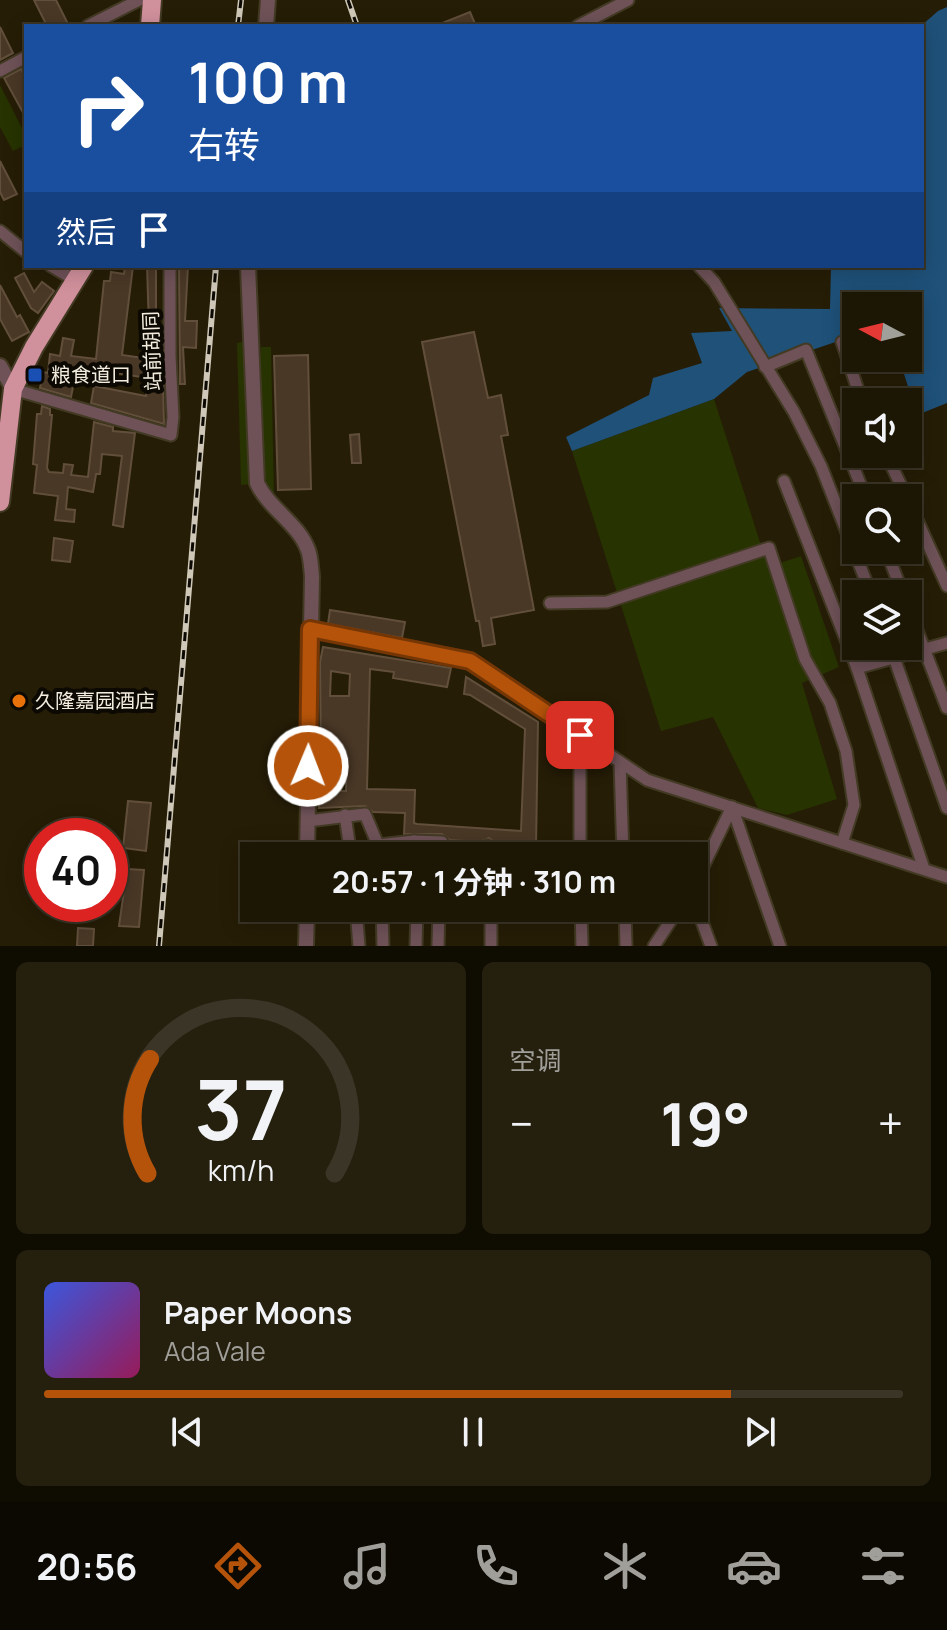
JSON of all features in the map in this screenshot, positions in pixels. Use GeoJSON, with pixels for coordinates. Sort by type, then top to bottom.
{"type":"FeatureCollection","features":[{"type":"Feature","properties":{"kind":"highway"},"geometry":{"type":"LineString","coordinates":[[150,24],[152,0]]}},
{"type":"Feature","properties":{"kind":"highway"},"geometry":{"type":"LineString","coordinates":[[0,502],[13,389],[80,273]]}},
{"type":"Feature","properties":{"kind":"street"},"geometry":{"type":"LineString","coordinates":[[92,24],[139,0]]}},
{"type":"Feature","properties":{"kind":"street"},"geometry":{"type":"LineString","coordinates":[[266,24],[268,0]]}},
{"type":"Feature","properties":{"kind":"street"},"geometry":{"type":"LineString","coordinates":[[582,24],[628,0]]}},
{"type":"Feature","properties":{"kind":"street"},"geometry":{"type":"LineString","coordinates":[[0,71],[24,58]]}},
{"type":"Feature","properties":{"kind":"street"},"geometry":{"type":"LineString","coordinates":[[0,231],[24,250]]}},
{"type":"Feature","properties":{"kind":"street"},"geometry":{"type":"LineString","coordinates":[[59,268],[80,273]]}},
{"type":"Feature","properties":{"kind":"street","name":"站前胡同"},"geometry":{"type":"LineString","coordinates":[[13,389],[171,435],[170,268]]}},
{"type":"Feature","properties":{"kind":"street"},"geometry":{"type":"LineString","coordinates":[[248,268],[257,483],[262,494],[296,531],[308,551],[312,576],[307,842]]}},
{"type":"Feature","properties":{"kind":"street"},"geometry":{"type":"LineString","coordinates":[[701,268],[714,282],[794,412],[821,466],[866,580]]}},
{"type":"Feature","properties":{"kind":"street"},"geometry":{"type":"LineString","coordinates":[[765,367],[806,350],[860,484]]}},
{"type":"Feature","properties":{"kind":"street"},"geometry":{"type":"LineString","coordinates":[[1,368],[22,370]]}},
{"type":"Feature","properties":{"kind":"street"},"geometry":{"type":"LineString","coordinates":[[1,368],[13,389]]}},
{"type":"Feature","properties":{"kind":"street"},"geometry":{"type":"LineString","coordinates":[[784,481],[857,668],[924,869]]}},
{"type":"Feature","properties":{"kind":"street"},"geometry":{"type":"LineString","coordinates":[[922,530],[947,586]]}},
{"type":"Feature","properties":{"kind":"street"},"geometry":{"type":"LineString","coordinates":[[550,603],[607,602],[769,548],[805,659],[830,703],[846,751],[854,805],[842,843]]}},
{"type":"Feature","properties":{"kind":"street"},"geometry":{"type":"LineString","coordinates":[[310,629],[470,661],[647,780],[947,877]]}},
{"type":"Feature","properties":{"kind":"street"},"geometry":{"type":"LineString","coordinates":[[924,650],[947,643]]}},
{"type":"Feature","properties":{"kind":"street"},"geometry":{"type":"LineString","coordinates":[[922,645],[947,708]]}},
{"type":"Feature","properties":{"kind":"street"},"geometry":{"type":"LineString","coordinates":[[857,668],[891,660]]}},
{"type":"Feature","properties":{"kind":"street"},"geometry":{"type":"LineString","coordinates":[[895,660],[947,808]]}},
{"type":"Feature","properties":{"kind":"street"},"geometry":{"type":"LineString","coordinates":[[580,735],[580,842]]}},
{"type":"Feature","properties":{"kind":"street"},"geometry":{"type":"LineString","coordinates":[[620,762],[623,842]]}},
{"type":"Feature","properties":{"kind":"street"},"geometry":{"type":"LineString","coordinates":[[708,856],[732,807]]}},
{"type":"Feature","properties":{"kind":"street"},"geometry":{"type":"LineString","coordinates":[[732,807],[780,946]]}},
{"type":"Feature","properties":{"kind":"street"},"geometry":{"type":"LineString","coordinates":[[308,821],[365,814],[375,842]]}},
{"type":"Feature","properties":{"kind":"street"},"geometry":{"type":"LineString","coordinates":[[345,815],[349,842]]}},
{"type":"Feature","properties":{"kind":"street"},"geometry":{"type":"LineString","coordinates":[[410,842],[442,842]]}},
{"type":"Feature","properties":{"kind":"street"},"geometry":{"type":"LineString","coordinates":[[306,946],[307,922]]}},
{"type":"Feature","properties":{"kind":"street"},"geometry":{"type":"LineString","coordinates":[[357,922],[359,946]]}},
{"type":"Feature","properties":{"kind":"street"},"geometry":{"type":"LineString","coordinates":[[382,922],[383,946]]}},
{"type":"Feature","properties":{"kind":"street"},"geometry":{"type":"LineString","coordinates":[[416,946],[417,922]]}},
{"type":"Feature","properties":{"kind":"street"},"geometry":{"type":"LineString","coordinates":[[438,946],[439,922]]}},
{"type":"Feature","properties":{"kind":"street"},"geometry":{"type":"LineString","coordinates":[[491,922],[491,946]]}},
{"type":"Feature","properties":{"kind":"street"},"geometry":{"type":"LineString","coordinates":[[581,922],[582,946]]}},
{"type":"Feature","properties":{"kind":"street"},"geometry":{"type":"LineString","coordinates":[[625,922],[626,946]]}},
{"type":"Feature","properties":{"kind":"street"},"geometry":{"type":"LineString","coordinates":[[654,946],[670,922]]}},
{"type":"Feature","properties":{"kind":"street"},"geometry":{"type":"LineString","coordinates":[[702,922],[711,946]]}},
{"type":"Feature","properties":{"kind":"green space"},"geometry":{"type":"Polygon","coordinates":[[[0,85],[24,132],[24,146],[13,151],[0,127],[0,85]]]}},
{"type":"Feature","properties":{"kind":"green space"},"geometry":{"type":"Polygon","coordinates":[[[247,341],[254,484],[241,485],[237,343],[247,341]]]}},
{"type":"Feature","properties":{"kind":"green space"},"geometry":{"type":"Polygon","coordinates":[[[261,347],[271,347],[274,498],[267,483],[261,446],[261,347]]]}},
{"type":"Feature","properties":{"kind":"green space"},"geometry":{"type":"Polygon","coordinates":[[[714,399],[768,567],[801,556],[839,667],[802,683],[837,799],[787,815],[758,808],[713,717],[661,731],[572,451],[714,399]]]}},
{"type":"Feature","properties":{"kind":"water"},"geometry":{"type":"Polygon","coordinates":[[[947,7],[947,403],[922,413],[922,388],[908,388],[903,372],[922,372],[922,292],[842,292],[842,340],[747,372],[714,399],[572,451],[566,437],[649,395],[653,378],[702,363],[691,333],[732,331],[719,308],[830,309],[831,268],[924,268],[923,24],[947,7]]]}},
{"type":"Feature","properties":{"kind":"building"},"geometry":{"type":"Polygon","coordinates":[[[34,0],[56,0],[68,24],[46,24],[34,0]]]}},
{"type":"Feature","properties":{"kind":"building"},"geometry":{"type":"Polygon","coordinates":[[[470,12],[475,24],[440,24],[470,12]]]}},
{"type":"Feature","properties":{"kind":"building"},"geometry":{"type":"Polygon","coordinates":[[[0,27],[13,53],[0,60],[0,27]]]}},
{"type":"Feature","properties":{"kind":"building"},"geometry":{"type":"Polygon","coordinates":[[[21,69],[24,74],[24,114],[4,78],[21,69]]]}},
{"type":"Feature","properties":{"kind":"building"},"geometry":{"type":"Polygon","coordinates":[[[0,161],[17,194],[4,200],[0,192],[0,161]]]}},
{"type":"Feature","properties":{"kind":"building"},"geometry":{"type":"Polygon","coordinates":[[[125,268],[133,268],[122,355],[150,359],[147,268],[156,268],[157,345],[162,345],[164,424],[91,403],[94,386],[146,396],[148,378],[77,367],[71,397],[40,388],[43,372],[48,373],[50,354],[60,356],[63,338],[74,340],[71,356],[96,359],[104,281],[110,281],[111,272],[124,274],[125,268]]]}},
{"type":"Feature","properties":{"kind":"building"},"geometry":{"type":"Polygon","coordinates":[[[179,268],[188,268],[185,321],[197,321],[196,348],[183,347],[185,384],[180,384],[179,268]]]}},
{"type":"Feature","properties":{"kind":"building"},"geometry":{"type":"Polygon","coordinates":[[[24,273],[34,292],[42,282],[54,291],[38,313],[31,308],[15,278],[24,273]]]}},
{"type":"Feature","properties":{"kind":"building"},"geometry":{"type":"Polygon","coordinates":[[[0,285],[29,332],[12,341],[0,319],[0,285]]]}},
{"type":"Feature","properties":{"kind":"building"},"geometry":{"type":"Polygon","coordinates":[[[474,332],[488,398],[501,395],[508,435],[501,436],[534,610],[491,618],[495,644],[483,646],[422,342],[474,332]]]}},
{"type":"Feature","properties":{"kind":"building"},"geometry":{"type":"Polygon","coordinates":[[[308,355],[311,489],[278,490],[274,356],[308,355]]]}},
{"type":"Feature","properties":{"kind":"building"},"geometry":{"type":"Polygon","coordinates":[[[42,406],[50,409],[52,415],[49,472],[63,473],[64,464],[73,465],[71,475],[88,477],[94,422],[113,427],[113,431],[135,433],[123,527],[113,525],[122,456],[102,454],[100,474],[96,474],[93,492],[68,487],[66,509],[75,510],[74,522],[55,520],[58,496],[34,493],[37,414],[41,414],[42,406]]]}},
{"type":"Feature","properties":{"kind":"building"},"geometry":{"type":"Polygon","coordinates":[[[359,434],[361,463],[352,463],[350,435],[359,434]]]}},
{"type":"Feature","properties":{"kind":"building"},"geometry":{"type":"Polygon","coordinates":[[[54,538],[73,541],[70,562],[52,560],[54,538]]]}},
{"type":"Feature","properties":{"kind":"building"},"geometry":{"type":"Polygon","coordinates":[[[330,610],[405,622],[402,638],[328,624],[330,610]]]}},
{"type":"Feature","properties":{"kind":"building"},"geometry":{"type":"Polygon","coordinates":[[[323,647],[451,668],[447,687],[393,678],[394,672],[370,669],[367,789],[415,790],[414,823],[417,824],[521,831],[525,729],[464,694],[466,677],[538,722],[536,842],[494,842],[489,838],[480,842],[450,840],[442,834],[404,834],[405,813],[373,812],[365,806],[319,808],[319,791],[346,791],[347,759],[321,759],[320,662],[323,647]],[[331,671],[330,696],[349,696],[350,674],[331,671]]]}},
{"type":"Feature","properties":{"kind":"building"},"geometry":{"type":"Polygon","coordinates":[[[128,801],[151,803],[146,851],[128,849],[128,801]]]}},
{"type":"Feature","properties":{"kind":"building"},"geometry":{"type":"Polygon","coordinates":[[[128,869],[144,870],[139,927],[119,926],[120,922],[128,922],[128,869]]]}},
{"type":"Feature","properties":{"kind":"building"},"geometry":{"type":"Polygon","coordinates":[[[78,928],[94,929],[93,946],[77,946],[78,928]]]}},
{"type":"Feature","properties":{"kind":"railway"},"geometry":{"type":"LineString","coordinates":[[238,24],[241,0]]}},
{"type":"Feature","properties":{"kind":"railway"},"geometry":{"type":"LineString","coordinates":[[348,0],[356,24]]}},
{"type":"Feature","properties":{"kind":"railway"},"geometry":{"type":"LineString","coordinates":[[159,946],[216,268]]}},
{"type":"Feature","properties":{"kind":"place","name":"粮食道口"},"geometry":{"type":"Point","coordinates":[35,375]}},
{"type":"Feature","properties":{"kind":"place","name":"久隆嘉园酒店"},"geometry":{"type":"Point","coordinates":[19,701]}},
{"type":"Feature","properties":{"kind":"route"},"geometry":{"type":"LineString","coordinates":[[308,766],[310,629],[470,661],[580,735]]}}]}
